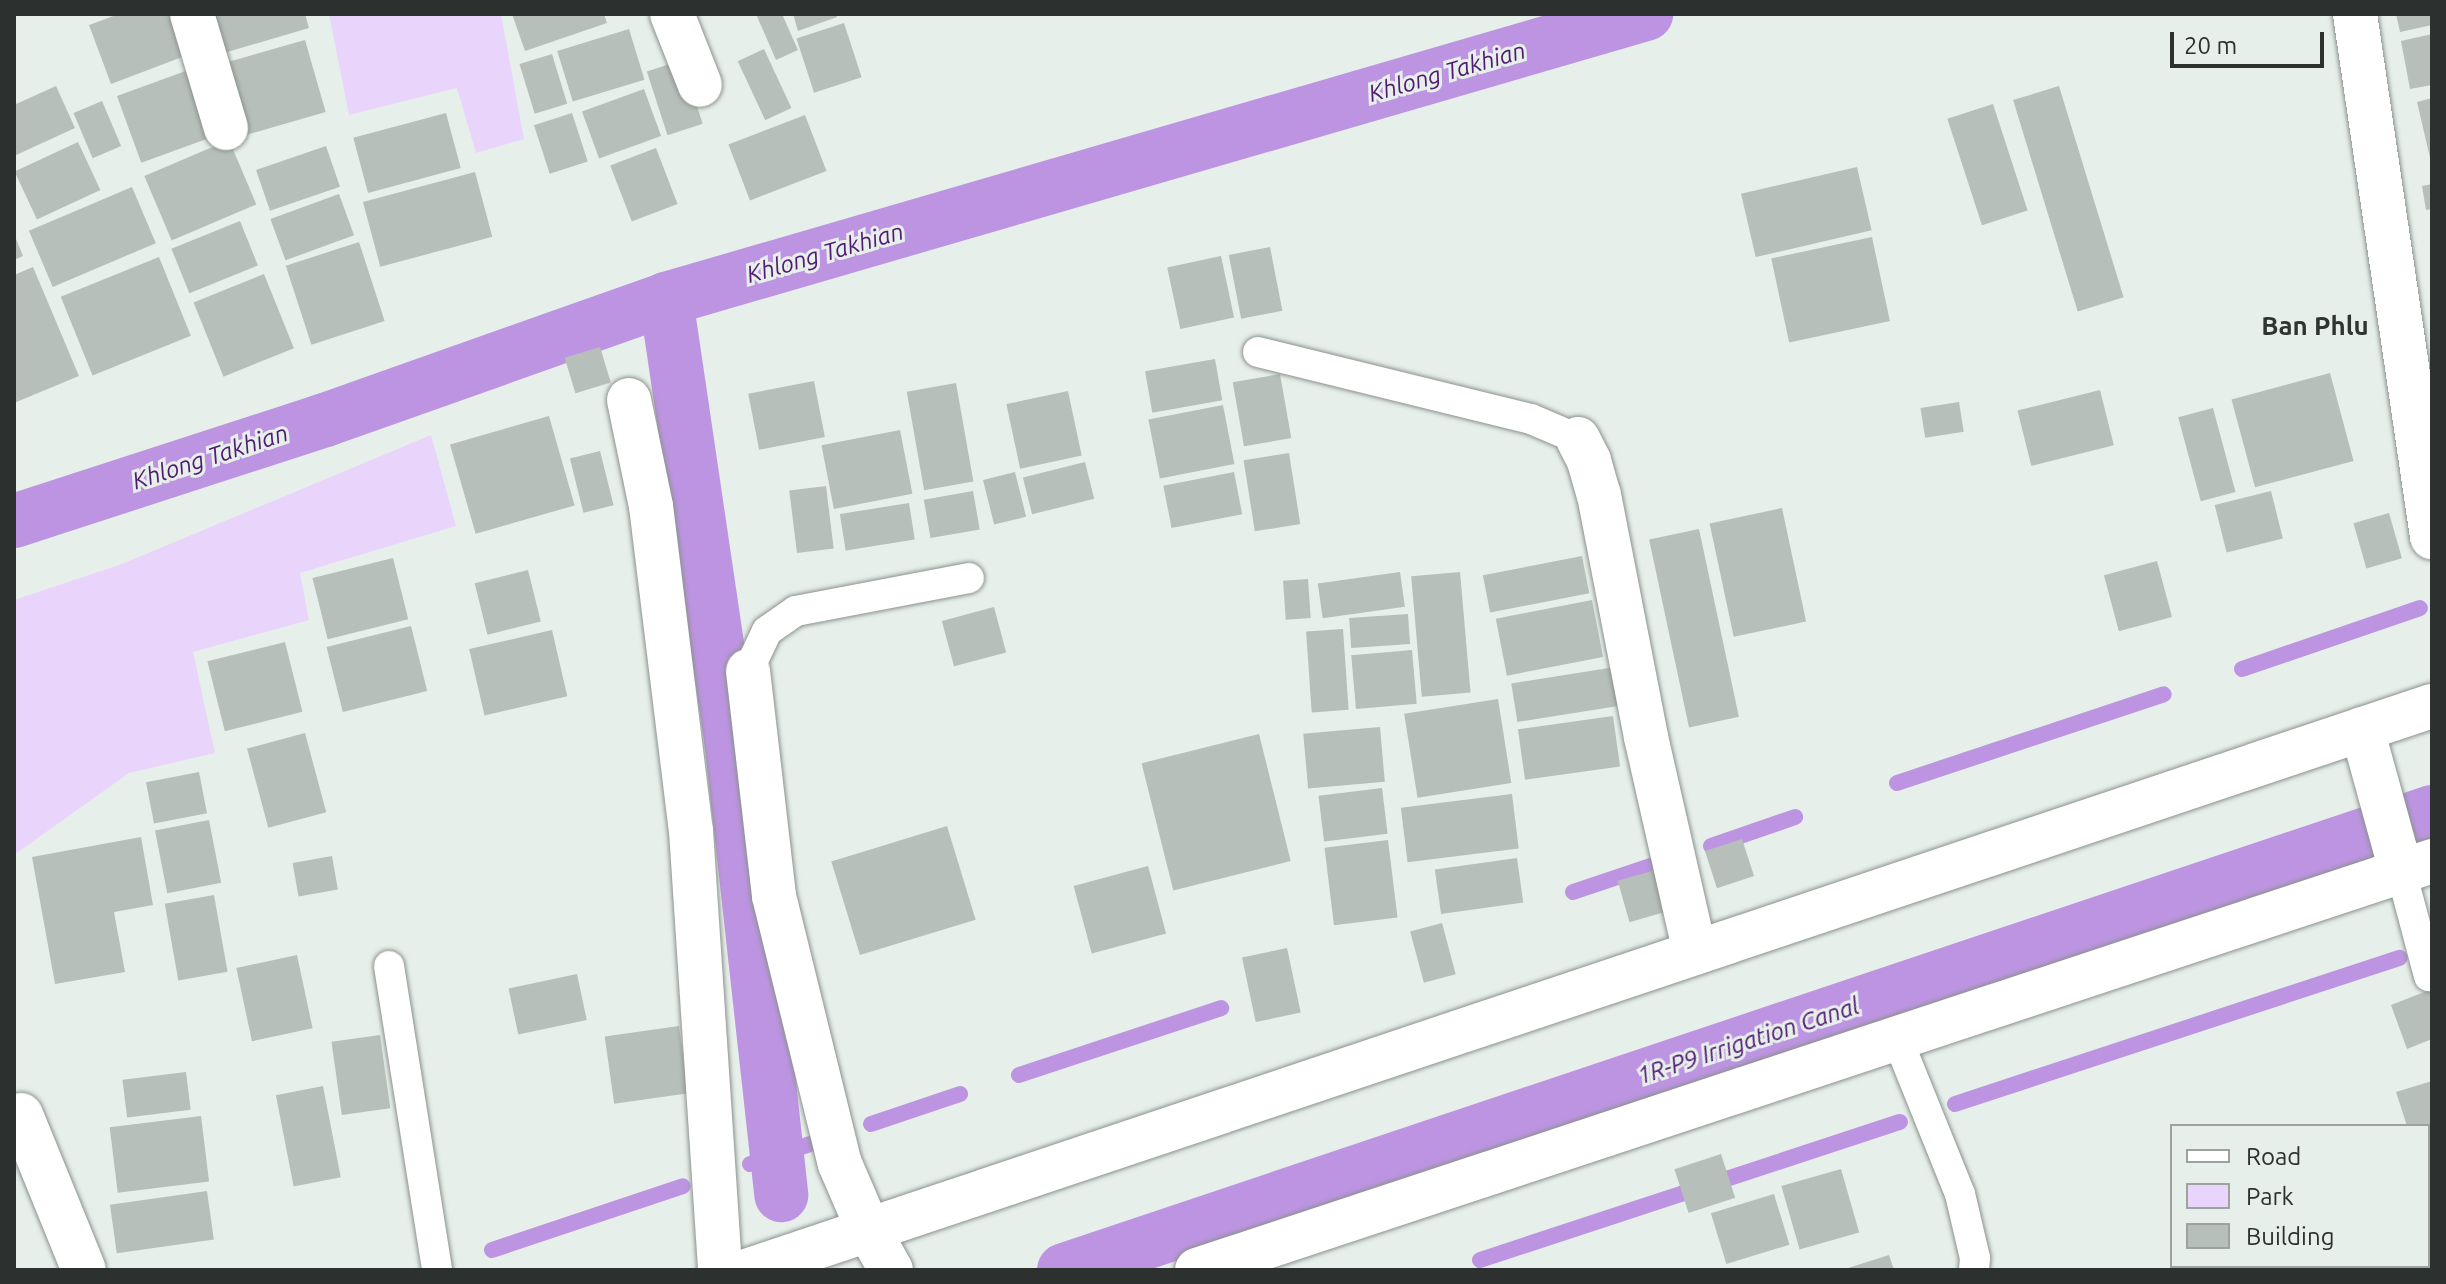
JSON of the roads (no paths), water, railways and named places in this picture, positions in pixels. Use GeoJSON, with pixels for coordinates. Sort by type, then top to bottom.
{"type":"FeatureCollection","features":[{"type":"Feature","properties":{"kind":"street"},"geometry":{"type":"LineString","coordinates":[[192,14],[226,128]]}},
{"type":"Feature","properties":{"kind":"street"},"geometry":{"type":"LineString","coordinates":[[672,14],[700,85]]}},
{"type":"Feature","properties":{"kind":"street"},"geometry":{"type":"LineString","coordinates":[[2355,14],[2432,537]]}},
{"type":"Feature","properties":{"kind":"street"},"geometry":{"type":"LineString","coordinates":[[629,400],[651,506],[691,831],[720,1270]]}},
{"type":"Feature","properties":{"kind":"street"},"geometry":{"type":"LineString","coordinates":[[1578,439],[1589,461],[1599,495],[1646,737],[1695,953]]}},
{"type":"Feature","properties":{"kind":"street"},"geometry":{"type":"LineString","coordinates":[[748,671],[774,896],[840,1164],[868,1229],[891,1270]]}},
{"type":"Feature","properties":{"kind":"street"},"geometry":{"type":"LineString","coordinates":[[749,1270],[2432,706]]}},
{"type":"Feature","properties":{"kind":"street"},"geometry":{"type":"LineString","coordinates":[[1197,1270],[1897,1038],[2409,861],[2374,772],[2362,729]]}},
{"type":"Feature","properties":{"kind":"street"},"geometry":{"type":"LineString","coordinates":[[21,1115],[84,1270]]}},
{"type":"Feature","properties":{"kind":"lane"},"geometry":{"type":"LineString","coordinates":[[1258,352],[1531,419],[1578,439]]}},
{"type":"Feature","properties":{"kind":"lane"},"geometry":{"type":"LineString","coordinates":[[748,671],[767,631],[796,611],[969,578]]}},
{"type":"Feature","properties":{"kind":"lane"},"geometry":{"type":"LineString","coordinates":[[2409,861],[2429,976]]}},
{"type":"Feature","properties":{"kind":"lane"},"geometry":{"type":"LineString","coordinates":[[389,966],[437,1270]]}},
{"type":"Feature","properties":{"kind":"lane"},"geometry":{"type":"LineString","coordinates":[[1897,1038],[1960,1194],[1981,1266]]}},
{"type":"Feature","properties":{"kind":"waterway","name":"Khlong Takhian"},"geometry":{"type":"LineString","coordinates":[[14,521],[325,420],[666,299],[1646,14]]}},
{"type":"Feature","properties":{"kind":"waterway"},"geometry":{"type":"LineString","coordinates":[[666,299],[731,739],[781,1195]]}},
{"type":"Feature","properties":{"kind":"waterway"},"geometry":{"type":"LineString","coordinates":[[2242,669],[2420,608]]}},
{"type":"Feature","properties":{"kind":"waterway"},"geometry":{"type":"LineString","coordinates":[[1897,783],[2164,694]]}},
{"type":"Feature","properties":{"kind":"waterway","name":"1R-P9 Irrigation Canal"},"geometry":{"type":"LineString","coordinates":[[1064,1270],[2432,812]]}},
{"type":"Feature","properties":{"kind":"waterway"},"geometry":{"type":"LineString","coordinates":[[1711,846],[1795,817]]}},
{"type":"Feature","properties":{"kind":"waterway"},"geometry":{"type":"LineString","coordinates":[[1573,892],[1659,863]]}},
{"type":"Feature","properties":{"kind":"waterway"},"geometry":{"type":"LineString","coordinates":[[1955,1104],[2400,958]]}},
{"type":"Feature","properties":{"kind":"waterway"},"geometry":{"type":"LineString","coordinates":[[1019,1075],[1221,1008]]}},
{"type":"Feature","properties":{"kind":"waterway"},"geometry":{"type":"LineString","coordinates":[[871,1124],[960,1094]]}},
{"type":"Feature","properties":{"kind":"waterway"},"geometry":{"type":"LineString","coordinates":[[1480,1260],[1900,1122]]}},
{"type":"Feature","properties":{"kind":"waterway"},"geometry":{"type":"LineString","coordinates":[[750,1164],[810,1144]]}},
{"type":"Feature","properties":{"kind":"waterway"},"geometry":{"type":"LineString","coordinates":[[492,1250],[683,1186]]}},
{"type":"Feature","properties":{"kind":"district","name":"Ban Phlu"},"geometry":{"type":"Point","coordinates":[2315,326]}}]}
